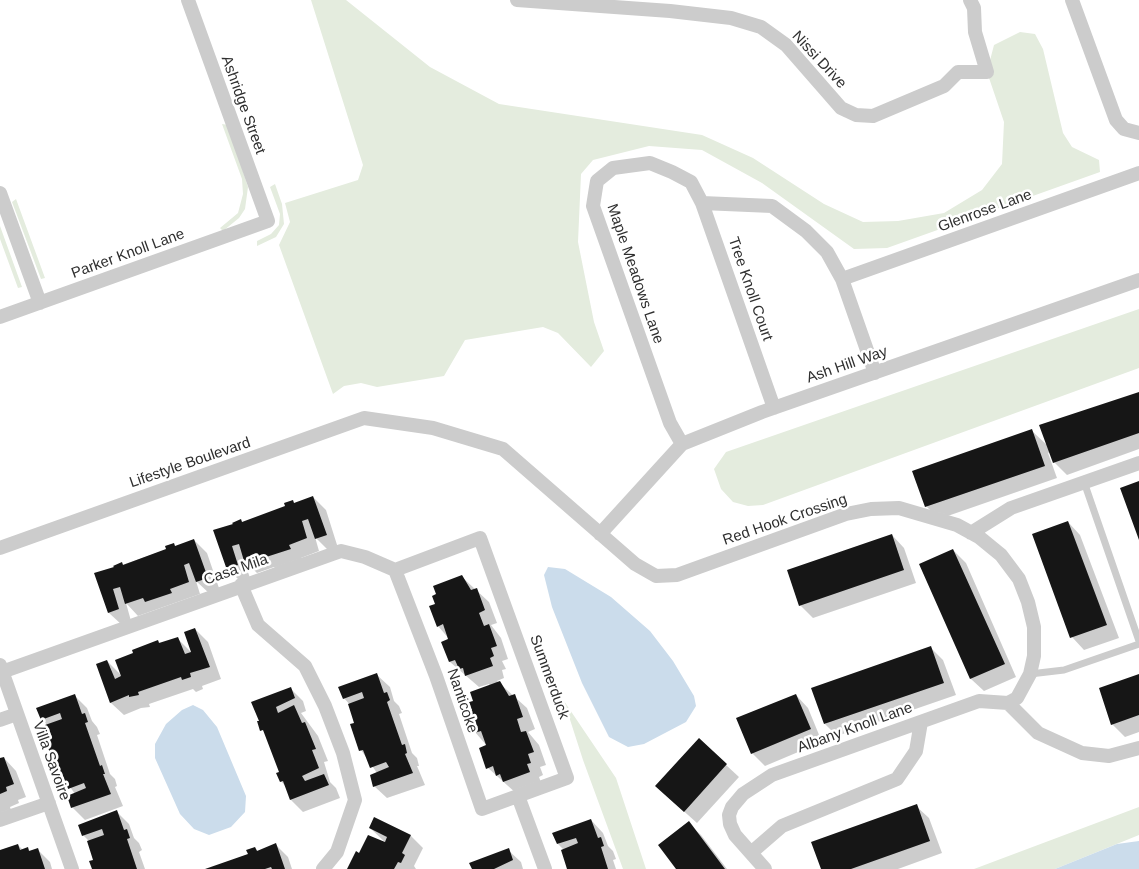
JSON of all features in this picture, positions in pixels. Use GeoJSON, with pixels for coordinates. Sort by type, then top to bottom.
{"type":"FeatureCollection","features":[{"type":"Feature","properties":{"kind":"street","name":"Ashridge Street"},"geometry":{"type":"LineString","coordinates":[[188,0],[268,221]]}},
{"type":"Feature","properties":{"kind":"street","name":"Nissi Drive"},"geometry":{"type":"LineString","coordinates":[[516,0],[669,5],[731,18],[761,27],[786,45],[841,108],[856,115],[873,116],[944,86],[958,72],[987,72],[975,32],[974,8],[970,0]]}},
{"type":"Feature","properties":{"kind":"street"},"geometry":{"type":"LineString","coordinates":[[1072,0],[1116,120],[1124,129],[1137,134]]}},
{"type":"Feature","properties":{"kind":"street","name":"Maple Meadows Lane"},"geometry":{"type":"LineString","coordinates":[[682,444],[670,423],[593,206],[597,181],[613,168],[650,163],[690,182]]}},
{"type":"Feature","properties":{"kind":"street","name":"Glenrose Lane"},"geometry":{"type":"LineString","coordinates":[[842,279],[1139,173]]}},
{"type":"Feature","properties":{"kind":"street","name":"Tree Knoll Court"},"geometry":{"type":"LineString","coordinates":[[690,182],[702,203],[774,408]]}},
{"type":"Feature","properties":{"kind":"street"},"geometry":{"type":"LineString","coordinates":[[0,193],[40,303]]}},
{"type":"Feature","properties":{"kind":"street"},"geometry":{"type":"LineString","coordinates":[[702,203],[772,206],[806,230],[827,252],[842,279],[875,373]]}},
{"type":"Feature","properties":{"kind":"street","name":"Parker Knoll Lane"},"geometry":{"type":"LineString","coordinates":[[0,317],[268,221]]}},
{"type":"Feature","properties":{"kind":"street","name":"Ash Hill Way"},"geometry":{"type":"LineString","coordinates":[[600,534],[682,444],[774,408],[1139,280]]}},
{"type":"Feature","properties":{"kind":"street","name":"Lifestyle Boulevard"},"geometry":{"type":"LineString","coordinates":[[0,548],[364,418],[433,428],[502,449],[600,534]]}},
{"type":"Feature","properties":{"kind":"street"},"geometry":{"type":"LineString","coordinates":[[971,533],[1011,508],[1139,463]]}},
{"type":"Feature","properties":{"kind":"street","name":"Red Hook Crossing"},"geometry":{"type":"LineString","coordinates":[[600,534],[635,564],[656,576],[677,575],[846,514],[871,509],[899,508],[940,520],[971,533],[1001,555],[1019,579],[1028,602],[1034,628],[1034,656],[1030,674],[1017,698],[1008,703]]}},
{"type":"Feature","properties":{"kind":"street","name":"Summerduck"},"geometry":{"type":"LineString","coordinates":[[395,570],[480,538],[568,778],[518,796]]}},
{"type":"Feature","properties":{"kind":"street","name":"Casa Mila"},"geometry":{"type":"LineString","coordinates":[[1,668],[342,551],[365,557],[395,570]]}},
{"type":"Feature","properties":{"kind":"street","name":"Nanticoke"},"geometry":{"type":"LineString","coordinates":[[395,570],[436,676],[482,808],[518,796]]}},
{"type":"Feature","properties":{"kind":"street"},"geometry":{"type":"LineString","coordinates":[[242,585],[258,625],[305,666],[325,706],[342,753],[355,800],[337,852],[323,869]]}},
{"type":"Feature","properties":{"kind":"street","name":"Villa Savoire"},"geometry":{"type":"LineString","coordinates":[[1,668],[72,869]]}},
{"type":"Feature","properties":{"kind":"street","name":"Albany Knoll Lane"},"geometry":{"type":"LineString","coordinates":[[752,852],[736,835],[729,815],[732,807],[743,794],[772,775],[979,701],[1008,703]]}},
{"type":"Feature","properties":{"kind":"street"},"geometry":{"type":"LineString","coordinates":[[1008,703],[1038,733],[1082,753],[1109,756],[1139,748]]}},
{"type":"Feature","properties":{"kind":"street"},"geometry":{"type":"LineString","coordinates":[[0,720],[17,714]]}},
{"type":"Feature","properties":{"kind":"street"},"geometry":{"type":"LineString","coordinates":[[765,869],[752,852],[782,826],[897,779],[916,751],[921,722]]}},
{"type":"Feature","properties":{"kind":"street"},"geometry":{"type":"LineString","coordinates":[[518,796],[545,869]]}},
{"type":"Feature","properties":{"kind":"street"},"geometry":{"type":"LineString","coordinates":[[0,820],[49,803]]}},
{"type":"Feature","properties":{"kind":"lane"},"geometry":{"type":"LineString","coordinates":[[1030,674],[1064,670],[1139,643],[1084,482]]}},
{"type":"Feature","properties":{"kind":"shaded area"},"geometry":{"type":"Polygon","coordinates":[[[311,0],[346,0],[430,67],[499,104],[702,135],[753,158],[824,204],[863,222],[898,221],[944,213],[982,190],[1002,164],[1004,122],[987,72],[994,45],[1020,32],[1035,34],[1043,49],[1063,133],[1072,147],[1099,160],[1100,172],[887,248],[854,249],[762,183],[702,150],[649,146],[593,160],[581,174],[578,242],[594,322],[604,351],[591,367],[558,333],[543,327],[465,340],[444,376],[377,387],[361,383],[344,386],[333,394],[279,245],[290,222],[285,203],[358,180],[363,165],[311,0]]]}},
{"type":"Feature","properties":{"kind":"shaded area"},"geometry":{"type":"Polygon","coordinates":[[[222,124],[228,125],[248,187],[245,209],[239,218],[223,231],[220,228],[238,213],[243,194],[242,179],[222,124]]]}},
{"type":"Feature","properties":{"kind":"shaded area"},"geometry":{"type":"Polygon","coordinates":[[[275,184],[282,204],[284,224],[276,237],[257,246],[257,241],[271,234],[279,225],[280,214],[270,187],[275,184]]]}},
{"type":"Feature","properties":{"kind":"shaded area"},"geometry":{"type":"Polygon","coordinates":[[[16,199],[45,278],[41,279],[12,202],[16,199]]]}},
{"type":"Feature","properties":{"kind":"shaded area"},"geometry":{"type":"Polygon","coordinates":[[[0,226],[22,287],[18,288],[0,239],[0,226]]]}},
{"type":"Feature","properties":{"kind":"shaded area"},"geometry":{"type":"Polygon","coordinates":[[[1139,309],[1139,368],[763,505],[748,506],[733,502],[721,489],[714,469],[726,452],[1139,309]]]}},
{"type":"Feature","properties":{"kind":"shaded area"},"geometry":{"type":"Polygon","coordinates":[[[564,701],[616,778],[646,869],[623,869],[583,760],[564,701]]]}},
{"type":"Feature","properties":{"kind":"shaded area"},"geometry":{"type":"Polygon","coordinates":[[[1139,807],[1139,835],[1055,869],[974,869],[1139,807]]]}},
{"type":"Feature","properties":{"kind":"water"},"geometry":{"type":"Polygon","coordinates":[[[548,567],[565,569],[611,597],[650,631],[673,661],[694,696],[696,706],[686,722],[644,744],[628,747],[609,737],[582,683],[552,607],[544,575],[548,567]]]}},
{"type":"Feature","properties":{"kind":"water"},"geometry":{"type":"Polygon","coordinates":[[[193,705],[203,710],[217,727],[246,796],[245,812],[231,827],[209,835],[194,829],[180,814],[155,758],[155,744],[166,724],[182,710],[193,705]]]}},
{"type":"Feature","properties":{"kind":"water"},"geometry":{"type":"Polygon","coordinates":[[[1139,841],[1139,869],[1055,869],[1117,844],[1139,841]]]}},
{"type":"Feature","properties":{"kind":"building"},"geometry":{"type":"Polygon","coordinates":[[[1139,392],[1139,433],[1053,463],[1039,425],[1139,392]]]}},
{"type":"Feature","properties":{"kind":"building"},"geometry":{"type":"Polygon","coordinates":[[[1032,429],[1045,466],[925,507],[912,471],[1032,429]]]}},
{"type":"Feature","properties":{"kind":"building"},"geometry":{"type":"Polygon","coordinates":[[[1139,481],[1139,540],[1120,488],[1139,481]]]}},
{"type":"Feature","properties":{"kind":"building"},"geometry":{"type":"Polygon","coordinates":[[[313,496],[327,535],[315,539],[308,519],[302,521],[307,538],[289,545],[291,549],[263,558],[262,555],[244,561],[239,544],[232,546],[238,565],[227,570],[213,530],[233,524],[241,519],[242,522],[285,506],[284,503],[293,500],[294,503],[313,496]]]}},
{"type":"Feature","properties":{"kind":"building"},"geometry":{"type":"Polygon","coordinates":[[[1068,521],[1107,625],[1070,638],[1032,534],[1068,521]]]}},
{"type":"Feature","properties":{"kind":"building"},"geometry":{"type":"Polygon","coordinates":[[[892,534],[904,570],[799,606],[787,570],[892,534]]]}},
{"type":"Feature","properties":{"kind":"building"},"geometry":{"type":"Polygon","coordinates":[[[194,539],[208,578],[196,582],[189,563],[184,565],[189,582],[170,589],[172,593],[145,602],[143,598],[125,604],[120,587],[113,589],[119,609],[108,613],[94,573],[114,567],[122,562],[123,565],[166,549],[165,546],[174,543],[175,546],[194,539]]]}},
{"type":"Feature","properties":{"kind":"building"},"geometry":{"type":"Polygon","coordinates":[[[953,549],[1005,664],[970,679],[919,564],[953,549]]]}},
{"type":"Feature","properties":{"kind":"building"},"geometry":{"type":"Polygon","coordinates":[[[462,575],[471,590],[477,588],[485,610],[479,613],[484,626],[489,624],[497,646],[491,648],[494,656],[490,658],[493,666],[465,676],[463,668],[459,669],[455,660],[449,662],[441,642],[448,639],[443,624],[437,627],[429,606],[435,604],[432,596],[436,594],[433,586],[462,575]]]}},
{"type":"Feature","properties":{"kind":"building"},"geometry":{"type":"Polygon","coordinates":[[[195,628],[210,667],[190,673],[191,677],[182,680],[181,677],[138,692],[139,695],[129,697],[129,695],[110,703],[96,664],[107,660],[115,679],[121,676],[115,660],[133,653],[132,650],[158,640],[159,643],[178,637],[185,654],[191,652],[184,632],[195,628]]]}},
{"type":"Feature","properties":{"kind":"building"},"geometry":{"type":"Polygon","coordinates":[[[931,646],[944,683],[824,724],[811,688],[931,646]]]}},
{"type":"Feature","properties":{"kind":"building"},"geometry":{"type":"Polygon","coordinates":[[[377,673],[384,693],[387,692],[390,700],[387,702],[402,745],[405,744],[407,753],[405,754],[413,773],[373,787],[370,775],[389,767],[386,762],[370,768],[363,750],[359,751],[350,724],[354,723],[348,704],[364,698],[362,692],[343,699],[338,687],[377,673]]]}},
{"type":"Feature","properties":{"kind":"building"},"geometry":{"type":"Polygon","coordinates":[[[1139,674],[1139,715],[1111,725],[1099,688],[1139,674]]]}},
{"type":"Feature","properties":{"kind":"building"},"geometry":{"type":"Polygon","coordinates":[[[500,681],[509,696],[515,694],[523,717],[517,719],[521,732],[526,731],[534,752],[528,754],[531,763],[527,764],[530,772],[503,782],[500,774],[496,776],[493,766],[486,769],[479,748],[486,745],[481,731],[474,733],[466,712],[472,710],[469,702],[473,701],[470,692],[500,681]]]}},
{"type":"Feature","properties":{"kind":"building"},"geometry":{"type":"Polygon","coordinates":[[[291,687],[295,698],[276,707],[278,713],[294,705],[302,723],[305,722],[316,749],[312,750],[319,768],[302,776],[305,781],[324,774],[329,785],[290,800],[283,781],[280,782],[276,773],[279,772],[263,730],[260,731],[257,721],[259,721],[251,702],[291,687]]]}},
{"type":"Feature","properties":{"kind":"building"},"geometry":{"type":"Polygon","coordinates":[[[75,694],[82,714],[85,713],[88,722],[85,723],[100,766],[102,765],[105,774],[103,774],[111,794],[71,808],[67,796],[86,788],[84,783],[68,789],[61,771],[57,772],[47,745],[51,744],[45,725],[62,719],[60,713],[41,720],[36,708],[75,694]]]}},
{"type":"Feature","properties":{"kind":"building"},"geometry":{"type":"Polygon","coordinates":[[[796,694],[811,729],[751,754],[736,718],[796,694]]]}},
{"type":"Feature","properties":{"kind":"building"},"geometry":{"type":"Polygon","coordinates":[[[699,738],[727,764],[684,812],[655,786],[699,738]]]}},
{"type":"Feature","properties":{"kind":"building"},"geometry":{"type":"Polygon","coordinates":[[[4,757],[14,784],[6,787],[7,791],[0,794],[0,758],[4,757]]]}},
{"type":"Feature","properties":{"kind":"building"},"geometry":{"type":"Polygon","coordinates":[[[917,804],[930,841],[851,869],[821,869],[811,842],[917,804]]]}},
{"type":"Feature","properties":{"kind":"building"},"geometry":{"type":"Polygon","coordinates":[[[117,810],[124,830],[127,829],[130,838],[127,839],[137,869],[92,869],[89,861],[93,860],[87,841],[104,835],[102,829],[82,836],[78,825],[117,810]]]}},
{"type":"Feature","properties":{"kind":"building"},"geometry":{"type":"Polygon","coordinates":[[[374,817],[411,835],[402,853],[405,855],[401,863],[398,862],[394,869],[347,869],[356,851],[359,853],[368,835],[385,842],[387,837],[369,828],[374,817]]]}},
{"type":"Feature","properties":{"kind":"building"},"geometry":{"type":"Polygon","coordinates":[[[591,819],[598,838],[601,837],[604,846],[601,847],[608,869],[567,869],[561,850],[578,843],[576,838],[557,844],[552,833],[591,819]]]}},
{"type":"Feature","properties":{"kind":"building"},"geometry":{"type":"Polygon","coordinates":[[[689,821],[725,869],[676,869],[658,845],[689,821]]]}},
{"type":"Feature","properties":{"kind":"building"},"geometry":{"type":"Polygon","coordinates":[[[276,843],[285,869],[272,869],[271,867],[265,869],[205,869],[248,854],[246,850],[255,847],[257,851],[276,843]]]}},
{"type":"Feature","properties":{"kind":"building"},"geometry":{"type":"Polygon","coordinates":[[[18,844],[20,850],[28,847],[29,851],[38,848],[45,869],[0,869],[0,850],[18,844]]]}},
{"type":"Feature","properties":{"kind":"building"},"geometry":{"type":"Polygon","coordinates":[[[509,848],[513,860],[494,869],[472,869],[469,863],[509,848]]]}}]}
